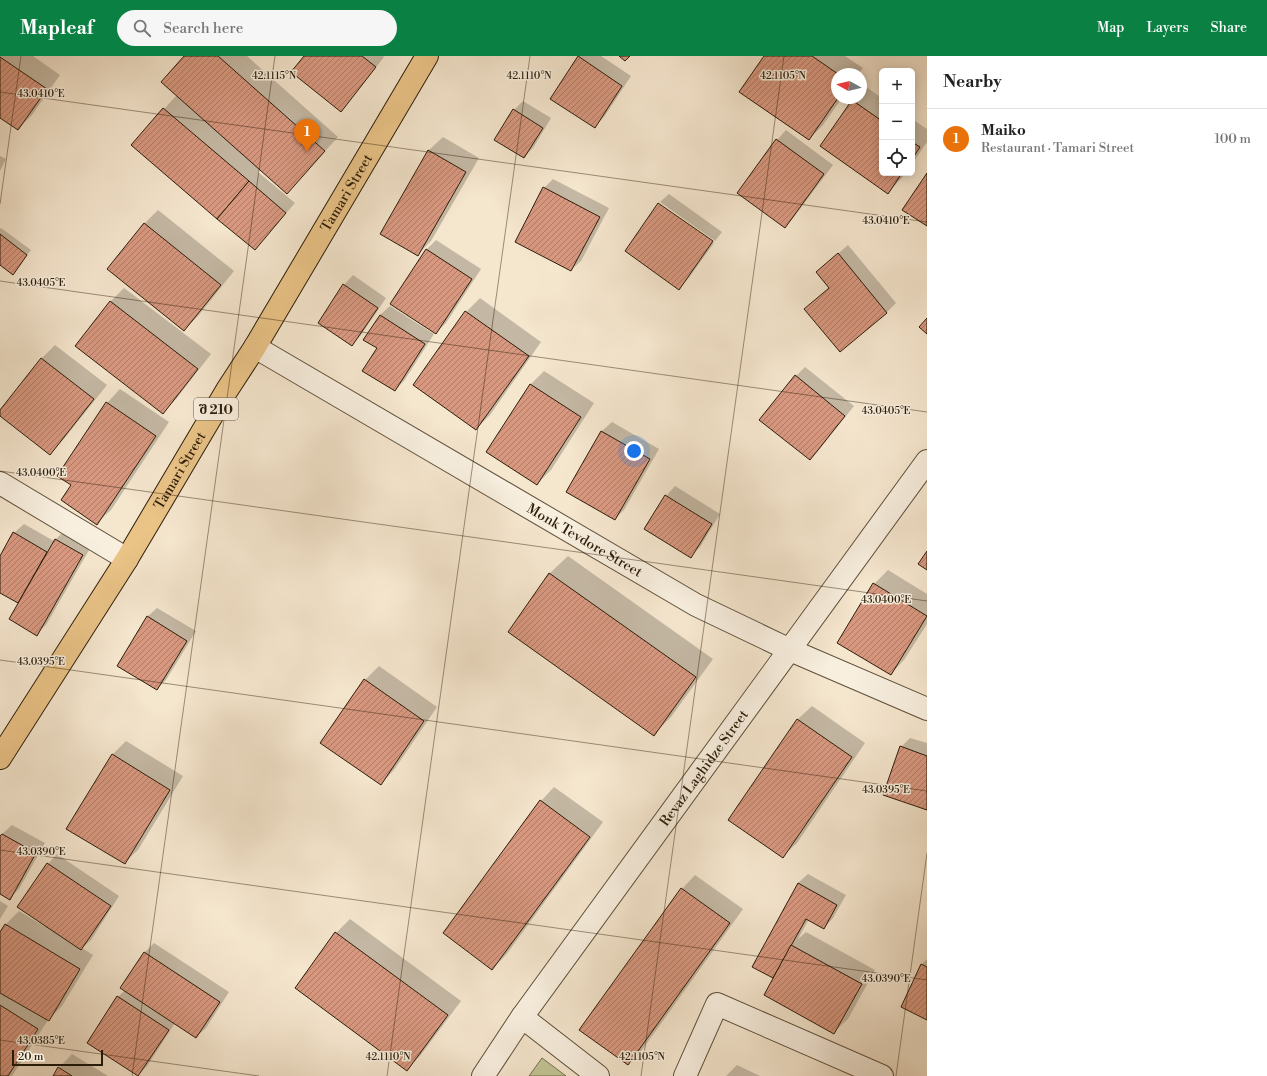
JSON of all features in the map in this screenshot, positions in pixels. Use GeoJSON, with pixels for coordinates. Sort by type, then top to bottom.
{"type":"FeatureCollection","features":[{"type":"Feature","properties":{"kind":"main road","name":"Tamari Street"},"geometry":{"type":"LineString","coordinates":[[0,758],[127,559],[227,390],[255,347],[427,56]]}},
{"type":"Feature","properties":{"kind":"street","name":"Monk Tevdore Street"},"geometry":{"type":"LineString","coordinates":[[255,347],[696,605],[790,650],[927,709]]}},
{"type":"Feature","properties":{"kind":"street","name":"Revaz Laghidze Street"},"geometry":{"type":"LineString","coordinates":[[483,1076],[522,1017],[927,461]]}},
{"type":"Feature","properties":{"kind":"street"},"geometry":{"type":"LineString","coordinates":[[0,483],[127,559]]}},
{"type":"Feature","properties":{"kind":"street"},"geometry":{"type":"LineString","coordinates":[[685,1076],[717,1004],[882,1076]]}},
{"type":"Feature","properties":{"kind":"street"},"geometry":{"type":"LineString","coordinates":[[522,1017],[598,1076]]}},
{"type":"Feature","properties":{"kind":"green space"},"geometry":{"type":"Polygon","coordinates":[[[542,1058],[566,1076],[529,1076],[542,1058]]]}},
{"type":"Feature","properties":{"kind":"building"},"geometry":{"type":"Polygon","coordinates":[[[184,56],[218,56],[325,151],[287,194],[161,82],[184,56]]]}},
{"type":"Feature","properties":{"kind":"building"},"geometry":{"type":"Polygon","coordinates":[[[304,56],[362,56],[376,67],[341,112],[291,72],[304,56]]]}},
{"type":"Feature","properties":{"kind":"building"},"geometry":{"type":"Polygon","coordinates":[[[578,56],[622,86],[595,128],[550,99],[578,56]]]}},
{"type":"Feature","properties":{"kind":"building"},"geometry":{"type":"Polygon","coordinates":[[[619,56],[630,56],[625,61],[619,56]]]}},
{"type":"Feature","properties":{"kind":"building"},"geometry":{"type":"Polygon","coordinates":[[[764,56],[812,56],[831,69],[831,104],[834,104],[809,140],[739,92],[764,56]]]}},
{"type":"Feature","properties":{"kind":"building"},"geometry":{"type":"Polygon","coordinates":[[[0,57],[47,89],[18,130],[0,118],[0,57]]]}},
{"type":"Feature","properties":{"kind":"building"},"geometry":{"type":"Polygon","coordinates":[[[849,104],[858,104],[879,119],[879,176],[900,176],[888,194],[820,146],[849,104]]]}},
{"type":"Feature","properties":{"kind":"building"},"geometry":{"type":"Polygon","coordinates":[[[163,108],[249,181],[217,219],[131,145],[163,108]]]}},
{"type":"Feature","properties":{"kind":"building"},"geometry":{"type":"Polygon","coordinates":[[[513,109],[543,128],[524,158],[494,140],[513,109]]]}},
{"type":"Feature","properties":{"kind":"building"},"geometry":{"type":"Polygon","coordinates":[[[776,139],[824,174],[785,228],[737,193],[776,139]]]}},
{"type":"Feature","properties":{"kind":"building"},"geometry":{"type":"Polygon","coordinates":[[[915,144],[920,147],[915,154],[915,144]]]}},
{"type":"Feature","properties":{"kind":"building"},"geometry":{"type":"Polygon","coordinates":[[[428,150],[466,172],[418,256],[380,234],[428,150]]]}},
{"type":"Feature","properties":{"kind":"building"},"geometry":{"type":"Polygon","coordinates":[[[927,173],[927,226],[902,210],[927,173]]]}},
{"type":"Feature","properties":{"kind":"building"},"geometry":{"type":"Polygon","coordinates":[[[249,181],[286,213],[255,250],[217,219],[249,181]]]}},
{"type":"Feature","properties":{"kind":"building"},"geometry":{"type":"Polygon","coordinates":[[[543,187],[600,217],[571,271],[515,242],[543,187]]]}},
{"type":"Feature","properties":{"kind":"building"},"geometry":{"type":"Polygon","coordinates":[[[658,203],[713,241],[679,290],[625,251],[658,203]]]}},
{"type":"Feature","properties":{"kind":"building"},"geometry":{"type":"Polygon","coordinates":[[[144,223],[221,285],[184,331],[107,269],[144,223]]]}},
{"type":"Feature","properties":{"kind":"building"},"geometry":{"type":"Polygon","coordinates":[[[0,234],[27,255],[13,275],[0,265],[0,234]]]}},
{"type":"Feature","properties":{"kind":"building"},"geometry":{"type":"Polygon","coordinates":[[[426,249],[472,279],[436,334],[390,304],[426,249]]]}},
{"type":"Feature","properties":{"kind":"building"},"geometry":{"type":"Polygon","coordinates":[[[838,253],[887,313],[840,352],[804,309],[829,288],[816,272],[838,253]]]}},
{"type":"Feature","properties":{"kind":"building"},"geometry":{"type":"Polygon","coordinates":[[[343,284],[378,308],[352,346],[318,323],[343,284]]]}},
{"type":"Feature","properties":{"kind":"building"},"geometry":{"type":"Polygon","coordinates":[[[110,301],[198,369],[163,414],[75,346],[110,301]]]}},
{"type":"Feature","properties":{"kind":"building"},"geometry":{"type":"Polygon","coordinates":[[[465,311],[529,356],[476,430],[413,385],[465,311]]]}},
{"type":"Feature","properties":{"kind":"building"},"geometry":{"type":"Polygon","coordinates":[[[380,315],[425,344],[395,391],[362,371],[377,348],[363,340],[380,315]]]}},
{"type":"Feature","properties":{"kind":"building"},"geometry":{"type":"Polygon","coordinates":[[[927,318],[927,334],[919,327],[927,318]]]}},
{"type":"Feature","properties":{"kind":"building"},"geometry":{"type":"Polygon","coordinates":[[[41,358],[94,399],[50,455],[0,416],[0,410],[41,358]]]}},
{"type":"Feature","properties":{"kind":"building"},"geometry":{"type":"Polygon","coordinates":[[[795,375],[845,416],[810,460],[759,420],[795,375]]]}},
{"type":"Feature","properties":{"kind":"building"},"geometry":{"type":"Polygon","coordinates":[[[530,384],[581,417],[537,485],[486,452],[530,384]]]}},
{"type":"Feature","properties":{"kind":"building"},"geometry":{"type":"Polygon","coordinates":[[[106,402],[156,436],[97,525],[61,500],[71,485],[57,476],[106,402]]]}},
{"type":"Feature","properties":{"kind":"building"},"geometry":{"type":"Polygon","coordinates":[[[601,431],[650,459],[615,520],[566,492],[601,431]]]}},
{"type":"Feature","properties":{"kind":"building"},"geometry":{"type":"Polygon","coordinates":[[[665,495],[712,524],[691,558],[644,529],[665,495]]]}},
{"type":"Feature","properties":{"kind":"building"},"geometry":{"type":"Polygon","coordinates":[[[13,532],[47,552],[18,603],[0,593],[0,556],[13,532]]]}},
{"type":"Feature","properties":{"kind":"building"},"geometry":{"type":"Polygon","coordinates":[[[55,539],[83,555],[37,636],[9,619],[55,539]]]}},
{"type":"Feature","properties":{"kind":"building"},"geometry":{"type":"Polygon","coordinates":[[[927,551],[927,570],[918,564],[927,551]]]}},
{"type":"Feature","properties":{"kind":"building"},"geometry":{"type":"Polygon","coordinates":[[[549,573],[696,677],[654,736],[508,632],[549,573]]]}},
{"type":"Feature","properties":{"kind":"building"},"geometry":{"type":"Polygon","coordinates":[[[873,583],[927,616],[891,675],[837,643],[873,583]]]}},
{"type":"Feature","properties":{"kind":"building"},"geometry":{"type":"Polygon","coordinates":[[[147,616],[187,641],[157,690],[117,666],[147,616]]]}},
{"type":"Feature","properties":{"kind":"building"},"geometry":{"type":"Polygon","coordinates":[[[364,679],[424,721],[381,785],[320,743],[364,679]]]}},
{"type":"Feature","properties":{"kind":"building"},"geometry":{"type":"Polygon","coordinates":[[[797,719],[852,757],[783,858],[728,820],[797,719]]]}},
{"type":"Feature","properties":{"kind":"building"},"geometry":{"type":"Polygon","coordinates":[[[900,746],[927,756],[927,810],[883,795],[900,746]]]}},
{"type":"Feature","properties":{"kind":"building"},"geometry":{"type":"Polygon","coordinates":[[[112,754],[170,790],[125,864],[66,829],[112,754]]]}},
{"type":"Feature","properties":{"kind":"building"},"geometry":{"type":"Polygon","coordinates":[[[540,800],[590,837],[492,970],[443,933],[540,800]]]}},
{"type":"Feature","properties":{"kind":"building"},"geometry":{"type":"Polygon","coordinates":[[[2,834],[36,853],[10,900],[0,894],[0,836],[2,834]]]}},
{"type":"Feature","properties":{"kind":"building"},"geometry":{"type":"Polygon","coordinates":[[[47,863],[111,906],[81,950],[17,907],[47,863]]]}},
{"type":"Feature","properties":{"kind":"building"},"geometry":{"type":"Polygon","coordinates":[[[798,883],[837,905],[824,929],[806,919],[773,978],[752,967],[798,883]]]}},
{"type":"Feature","properties":{"kind":"building"},"geometry":{"type":"Polygon","coordinates":[[[681,888],[730,923],[628,1065],[579,1030],[681,888]]]}},
{"type":"Feature","properties":{"kind":"building"},"geometry":{"type":"Polygon","coordinates":[[[5,924],[80,969],[49,1021],[0,993],[0,932],[5,924]]]}},
{"type":"Feature","properties":{"kind":"building"},"geometry":{"type":"Polygon","coordinates":[[[335,932],[448,1015],[407,1071],[295,988],[335,932]]]}},
{"type":"Feature","properties":{"kind":"building"},"geometry":{"type":"Polygon","coordinates":[[[791,945],[862,984],[834,1034],[764,995],[791,945]]]}},
{"type":"Feature","properties":{"kind":"building"},"geometry":{"type":"Polygon","coordinates":[[[144,952],[220,1002],[196,1038],[120,988],[144,952]]]}},
{"type":"Feature","properties":{"kind":"building"},"geometry":{"type":"Polygon","coordinates":[[[921,964],[927,967],[927,1020],[901,1007],[921,964]]]}},
{"type":"Feature","properties":{"kind":"building"},"geometry":{"type":"Polygon","coordinates":[[[117,996],[169,1030],[138,1076],[87,1043],[117,996]]]}},
{"type":"Feature","properties":{"kind":"building"},"geometry":{"type":"Polygon","coordinates":[[[0,1005],[38,1029],[8,1076],[0,1076],[0,1005]]]}},
{"type":"Feature","properties":{"kind":"building"},"geometry":{"type":"Polygon","coordinates":[[[58,1067],[72,1076],[53,1076],[58,1067]]]}},
{"type":"Feature","properties":{"kind":"place","name":"Maiko"},"geometry":{"type":"Point","coordinates":[307,152]}}]}
